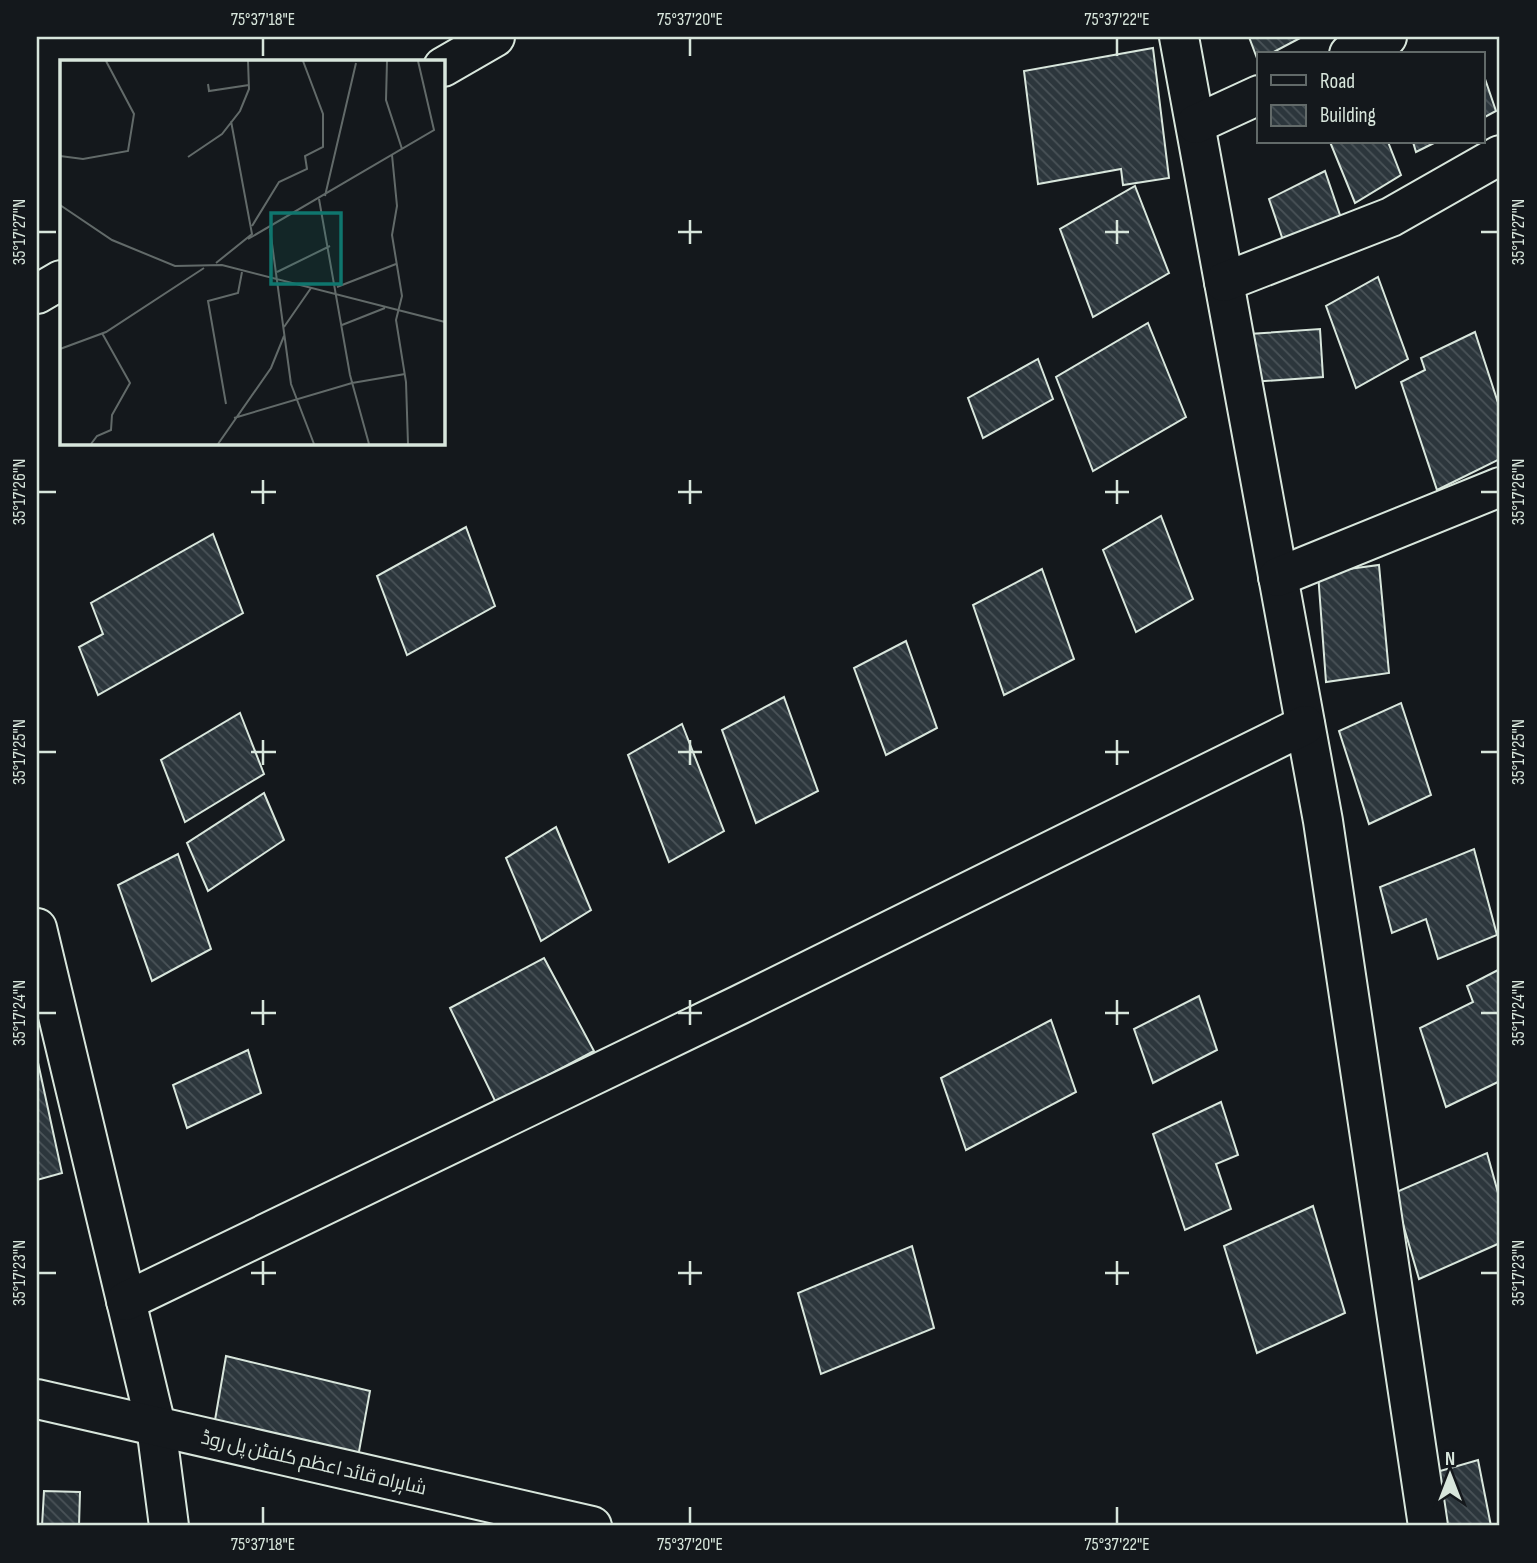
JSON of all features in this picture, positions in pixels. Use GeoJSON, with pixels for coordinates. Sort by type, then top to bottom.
{"type":"FeatureCollection","features":[{"type":"Feature","properties":{"kind":"main road"},"geometry":{"type":"LineString","coordinates":[[444,66],[495,37]]}},
{"type":"Feature","properties":{"kind":"main road"},"geometry":{"type":"LineString","coordinates":[[1180,37],[1323,821],[1428,1526]]}},
{"type":"Feature","properties":{"kind":"main road"},"geometry":{"type":"LineString","coordinates":[[1353,52],[1387,37]]}},
{"type":"Feature","properties":{"kind":"main road"},"geometry":{"type":"LineString","coordinates":[[1196,124],[1257,97]]}},
{"type":"Feature","properties":{"kind":"main road"},"geometry":{"type":"LineString","coordinates":[[1224,282],[1391,217],[1500,155]]}},
{"type":"Feature","properties":{"kind":"main road"},"geometry":{"type":"LineString","coordinates":[[37,294],[60,281]]}},
{"type":"Feature","properties":{"kind":"main road"},"geometry":{"type":"LineString","coordinates":[[1279,577],[1500,487]]}},
{"type":"Feature","properties":{"kind":"main road"},"geometry":{"type":"LineString","coordinates":[[126,1301],[727,1011],[1305,725]]}},
{"type":"Feature","properties":{"kind":"main road"},"geometry":{"type":"LineString","coordinates":[[37,928],[156,1426],[169,1526]]}},
{"type":"Feature","properties":{"kind":"main road","name":"شاہراہ قائد اعظم کلفٹن پل روڈ"},"geometry":{"type":"LineString","coordinates":[[37,1399],[592,1526]]}},
{"type":"Feature","properties":{"kind":"building"},"geometry":{"type":"Polygon","coordinates":[[[1249,37],[1302,37],[1274,52],[1257,52],[1257,58],[1249,37]]]}},
{"type":"Feature","properties":{"kind":"building"},"geometry":{"type":"Polygon","coordinates":[[[1153,48],[1169,178],[1123,185],[1121,169],[1038,184],[1024,71],[1153,48]]]}},
{"type":"Feature","properties":{"kind":"building"},"geometry":{"type":"Polygon","coordinates":[[[1484,76],[1496,111],[1484,117],[1484,76]]]}},
{"type":"Feature","properties":{"kind":"building"},"geometry":{"type":"Polygon","coordinates":[[[1331,144],[1389,144],[1401,175],[1355,203],[1331,144]]]}},
{"type":"Feature","properties":{"kind":"building"},"geometry":{"type":"Polygon","coordinates":[[[1414,144],[1432,144],[1416,152],[1414,144]]]}},
{"type":"Feature","properties":{"kind":"building"},"geometry":{"type":"Polygon","coordinates":[[[1325,171],[1341,218],[1285,246],[1269,199],[1325,171]]]}},
{"type":"Feature","properties":{"kind":"building"},"geometry":{"type":"Polygon","coordinates":[[[1135,186],[1169,273],[1093,317],[1060,229],[1135,186]]]}},
{"type":"Feature","properties":{"kind":"building"},"geometry":{"type":"Polygon","coordinates":[[[1378,277],[1408,359],[1356,388],[1326,306],[1378,277]]]}},
{"type":"Feature","properties":{"kind":"building"},"geometry":{"type":"Polygon","coordinates":[[[1148,323],[1186,417],[1093,471],[1056,377],[1148,323]]]}},
{"type":"Feature","properties":{"kind":"building"},"geometry":{"type":"Polygon","coordinates":[[[1320,329],[1323,377],[1251,382],[1249,334],[1320,329]]]}},
{"type":"Feature","properties":{"kind":"building"},"geometry":{"type":"Polygon","coordinates":[[[1475,332],[1500,409],[1500,459],[1437,490],[1401,382],[1425,370],[1421,358],[1475,332]]]}},
{"type":"Feature","properties":{"kind":"building"},"geometry":{"type":"Polygon","coordinates":[[[1038,359],[1053,399],[983,438],[968,398],[1038,359]]]}},
{"type":"Feature","properties":{"kind":"building"},"geometry":{"type":"Polygon","coordinates":[[[1161,516],[1193,599],[1136,632],[1103,550],[1161,516]]]}},
{"type":"Feature","properties":{"kind":"building"},"geometry":{"type":"Polygon","coordinates":[[[466,527],[495,606],[407,655],[377,576],[466,527]]]}},
{"type":"Feature","properties":{"kind":"building"},"geometry":{"type":"Polygon","coordinates":[[[213,534],[243,613],[98,695],[79,647],[103,634],[91,603],[213,534]]]}},
{"type":"Feature","properties":{"kind":"building"},"geometry":{"type":"Polygon","coordinates":[[[1379,565],[1389,673],[1326,682],[1318,573],[1379,565]]]}},
{"type":"Feature","properties":{"kind":"building"},"geometry":{"type":"Polygon","coordinates":[[[1042,569],[1074,659],[1004,695],[973,605],[1042,569]]]}},
{"type":"Feature","properties":{"kind":"building"},"geometry":{"type":"Polygon","coordinates":[[[906,641],[937,728],[886,755],[854,668],[906,641]]]}},
{"type":"Feature","properties":{"kind":"building"},"geometry":{"type":"Polygon","coordinates":[[[784,697],[818,791],[756,823],[722,730],[784,697]]]}},
{"type":"Feature","properties":{"kind":"building"},"geometry":{"type":"Polygon","coordinates":[[[1401,703],[1431,795],[1369,824],[1339,731],[1401,703]]]}},
{"type":"Feature","properties":{"kind":"building"},"geometry":{"type":"Polygon","coordinates":[[[240,713],[264,774],[185,822],[161,760],[240,713]]]}},
{"type":"Feature","properties":{"kind":"building"},"geometry":{"type":"Polygon","coordinates":[[[682,724],[724,831],[669,862],[628,755],[682,724]]]}},
{"type":"Feature","properties":{"kind":"building"},"geometry":{"type":"Polygon","coordinates":[[[264,793],[284,840],[208,891],[187,843],[264,793]]]}},
{"type":"Feature","properties":{"kind":"building"},"geometry":{"type":"Polygon","coordinates":[[[556,827],[591,910],[541,941],[506,858],[556,827]]]}},
{"type":"Feature","properties":{"kind":"building"},"geometry":{"type":"Polygon","coordinates":[[[1474,849],[1497,935],[1438,959],[1426,919],[1392,933],[1380,887],[1474,849]]]}},
{"type":"Feature","properties":{"kind":"building"},"geometry":{"type":"Polygon","coordinates":[[[178,854],[211,949],[152,981],[118,885],[178,854]]]}},
{"type":"Feature","properties":{"kind":"building"},"geometry":{"type":"Polygon","coordinates":[[[544,958],[594,1051],[496,1103],[450,1008],[544,958]]]}},
{"type":"Feature","properties":{"kind":"building"},"geometry":{"type":"Polygon","coordinates":[[[1500,969],[1500,1081],[1446,1107],[1420,1028],[1473,1002],[1467,986],[1500,969]]]}},
{"type":"Feature","properties":{"kind":"building"},"geometry":{"type":"Polygon","coordinates":[[[1199,996],[1217,1050],[1153,1083],[1134,1029],[1199,996]]]}},
{"type":"Feature","properties":{"kind":"building"},"geometry":{"type":"Polygon","coordinates":[[[1051,1020],[1076,1092],[966,1150],[941,1078],[1051,1020]]]}},
{"type":"Feature","properties":{"kind":"building"},"geometry":{"type":"Polygon","coordinates":[[[248,1050],[261,1093],[187,1128],[173,1085],[248,1050]]]}},
{"type":"Feature","properties":{"kind":"building"},"geometry":{"type":"Polygon","coordinates":[[[37,1058],[62,1173],[37,1180],[37,1058]]]}},
{"type":"Feature","properties":{"kind":"building"},"geometry":{"type":"Polygon","coordinates":[[[1221,1102],[1238,1155],[1216,1164],[1231,1209],[1185,1230],[1153,1134],[1221,1102]]]}},
{"type":"Feature","properties":{"kind":"building"},"geometry":{"type":"Polygon","coordinates":[[[1487,1153],[1500,1200],[1500,1243],[1419,1279],[1394,1193],[1487,1153]]]}},
{"type":"Feature","properties":{"kind":"building"},"geometry":{"type":"Polygon","coordinates":[[[1313,1206],[1345,1313],[1257,1353],[1224,1246],[1313,1206]]]}},
{"type":"Feature","properties":{"kind":"building"},"geometry":{"type":"Polygon","coordinates":[[[912,1246],[934,1328],[821,1374],[798,1293],[912,1246]]]}},
{"type":"Feature","properties":{"kind":"building"},"geometry":{"type":"Polygon","coordinates":[[[226,1356],[370,1391],[358,1457],[215,1420],[226,1356]]]}},
{"type":"Feature","properties":{"kind":"building"},"geometry":{"type":"Polygon","coordinates":[[[1478,1460],[1491,1526],[1432,1526],[1423,1476],[1478,1460]]]}},
{"type":"Feature","properties":{"kind":"building"},"geometry":{"type":"Polygon","coordinates":[[[44,1491],[80,1492],[79,1526],[42,1526],[44,1491]]]}}]}
